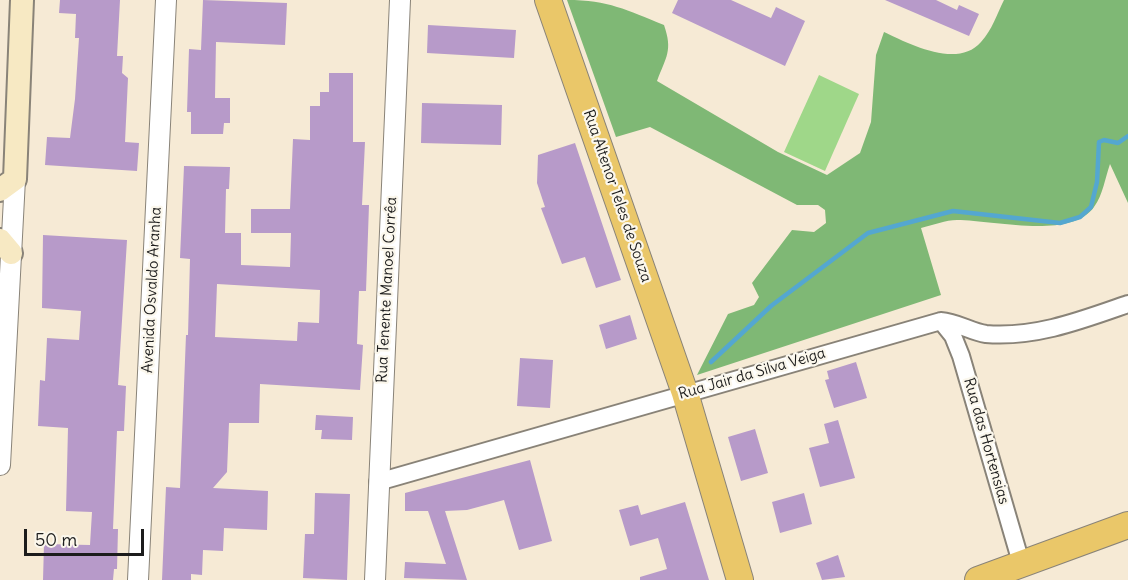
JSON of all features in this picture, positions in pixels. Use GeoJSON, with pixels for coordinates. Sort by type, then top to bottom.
{"type":"FeatureCollection","features":[{"type":"Feature","properties":{"kind":"main road"},"geometry":{"type":"LineString","coordinates":[[7,184],[18,94],[22,0]]}},
{"type":"Feature","properties":{"kind":"main road","name":"Rua Altenor Teles de Souza"},"geometry":{"type":"LineString","coordinates":[[548,0],[685,393],[740,580]]}},
{"type":"Feature","properties":{"kind":"main road"},"geometry":{"type":"LineString","coordinates":[[0,140],[18,94]]}},
{"type":"Feature","properties":{"kind":"main road"},"geometry":{"type":"LineString","coordinates":[[978,580],[1022,566],[1128,525]]}},
{"type":"Feature","properties":{"kind":"street","name":"Avenida Osvaldo Aranha"},"geometry":{"type":"LineString","coordinates":[[138,580],[166,0]]}},
{"type":"Feature","properties":{"kind":"street","name":"Rua Tenente Manoel Corrêa"},"geometry":{"type":"LineString","coordinates":[[375,580],[400,0]]}},
{"type":"Feature","properties":{"kind":"street"},"geometry":{"type":"LineString","coordinates":[[0,465],[7,184]]}},
{"type":"Feature","properties":{"kind":"street"},"geometry":{"type":"LineString","coordinates":[[941,321],[952,322],[984,334],[1011,333],[1064,327],[1128,304]]}},
{"type":"Feature","properties":{"kind":"street","name":"Rua Jair da Silva Veiga"},"geometry":{"type":"LineString","coordinates":[[378,483],[941,321]]}},
{"type":"Feature","properties":{"kind":"street","name":"Rua das Hortensias"},"geometry":{"type":"LineString","coordinates":[[941,321],[953,336],[960,356],[1022,566]]}},
{"type":"Feature","properties":{"kind":"green space"},"geometry":{"type":"Polygon","coordinates":[[[567,0],[606,4],[628,10],[664,25],[668,48],[666,60],[657,81],[778,152],[827,175],[860,153],[871,122],[876,55],[884,32],[933,52],[960,54],[971,50],[981,42],[1004,0],[1128,0],[1128,203],[1110,164],[1102,192],[1094,207],[1083,217],[1068,223],[1030,226],[957,220],[921,228],[941,295],[697,375],[728,314],[754,305],[759,297],[752,283],[792,230],[814,232],[826,223],[825,210],[818,205],[797,205],[650,127],[616,137],[567,0]]]}},
{"type":"Feature","properties":{"kind":"green space"},"geometry":{"type":"Polygon","coordinates":[[[819,75],[859,94],[825,171],[784,152],[819,75]]]}},
{"type":"Feature","properties":{"kind":"building"},"geometry":{"type":"Polygon","coordinates":[[[60,0],[120,0],[117,56],[123,56],[122,73],[128,78],[125,142],[139,143],[137,171],[45,165],[47,137],[70,138],[75,99],[79,38],[75,38],[76,14],[59,13],[60,0]]]}},
{"type":"Feature","properties":{"kind":"building"},"geometry":{"type":"Polygon","coordinates":[[[203,0],[287,3],[285,45],[216,42],[215,98],[230,98],[230,123],[224,123],[223,134],[191,134],[191,112],[187,112],[189,49],[201,50],[203,0]]]}},
{"type":"Feature","properties":{"kind":"building"},"geometry":{"type":"Polygon","coordinates":[[[678,0],[731,0],[771,18],[776,7],[805,21],[785,66],[672,13],[678,0]]]}},
{"type":"Feature","properties":{"kind":"building"},"geometry":{"type":"Polygon","coordinates":[[[885,0],[936,0],[957,10],[959,5],[979,14],[969,36],[885,0]]]}},
{"type":"Feature","properties":{"kind":"building"},"geometry":{"type":"Polygon","coordinates":[[[428,25],[516,30],[514,58],[427,53],[428,25]]]}},
{"type":"Feature","properties":{"kind":"building"},"geometry":{"type":"Polygon","coordinates":[[[329,73],[353,73],[353,142],[365,142],[362,205],[369,205],[366,291],[359,291],[357,344],[363,345],[360,390],[260,384],[259,423],[229,423],[227,472],[213,488],[268,491],[267,530],[224,528],[223,551],[203,550],[202,575],[191,574],[191,580],[162,580],[166,487],[180,488],[190,259],[180,258],[184,166],[230,167],[229,189],[226,189],[225,233],[241,233],[241,265],[290,267],[291,233],[251,233],[251,209],[290,209],[293,139],[310,140],[310,106],[320,106],[320,92],[329,92],[329,73]],[[217,284],[215,337],[297,341],[298,322],[319,323],[320,290],[217,284]]]}},
{"type":"Feature","properties":{"kind":"building"},"geometry":{"type":"Polygon","coordinates":[[[422,103],[502,105],[501,145],[421,143],[422,103]]]}},
{"type":"Feature","properties":{"kind":"building"},"geometry":{"type":"Polygon","coordinates":[[[575,143],[621,280],[596,288],[585,257],[562,264],[541,208],[545,207],[537,183],[538,155],[575,143]]]}},
{"type":"Feature","properties":{"kind":"building"},"geometry":{"type":"Polygon","coordinates":[[[43,235],[127,240],[118,385],[126,386],[124,431],[117,431],[113,529],[118,529],[117,569],[114,569],[113,580],[43,580],[44,544],[90,545],[92,512],[66,511],[68,428],[38,426],[40,380],[45,381],[47,338],[79,340],[81,311],[42,308],[43,235]]]}},
{"type":"Feature","properties":{"kind":"building"},"geometry":{"type":"Polygon","coordinates":[[[630,315],[637,339],[606,349],[599,325],[630,315]]]}},
{"type":"Feature","properties":{"kind":"building"},"geometry":{"type":"Polygon","coordinates":[[[520,358],[553,360],[550,408],[517,406],[520,358]]]}},
{"type":"Feature","properties":{"kind":"building"},"geometry":{"type":"Polygon","coordinates":[[[856,362],[867,398],[834,408],[825,380],[829,379],[827,371],[856,362]]]}},
{"type":"Feature","properties":{"kind":"building"},"geometry":{"type":"Polygon","coordinates":[[[316,415],[353,417],[352,440],[321,439],[322,430],[315,430],[316,415]]]}},
{"type":"Feature","properties":{"kind":"building"},"geometry":{"type":"Polygon","coordinates":[[[838,420],[855,478],[820,487],[809,448],[829,443],[824,424],[838,420]]]}},
{"type":"Feature","properties":{"kind":"building"},"geometry":{"type":"Polygon","coordinates":[[[755,429],[768,473],[741,481],[728,437],[755,429]]]}},
{"type":"Feature","properties":{"kind":"building"},"geometry":{"type":"Polygon","coordinates":[[[530,460],[552,541],[519,550],[504,500],[467,510],[445,511],[467,580],[404,578],[405,562],[446,564],[428,511],[405,511],[405,493],[530,460]]]}},
{"type":"Feature","properties":{"kind":"building"},"geometry":{"type":"Polygon","coordinates":[[[315,493],[350,494],[347,580],[303,578],[305,534],[314,534],[315,493]]]}},
{"type":"Feature","properties":{"kind":"building"},"geometry":{"type":"Polygon","coordinates":[[[804,493],[812,524],[780,533],[772,502],[804,493]]]}},
{"type":"Feature","properties":{"kind":"building"},"geometry":{"type":"Polygon","coordinates":[[[685,502],[709,580],[640,580],[640,577],[667,569],[658,538],[630,546],[619,510],[638,505],[641,515],[685,502]]]}},
{"type":"Feature","properties":{"kind":"building"},"geometry":{"type":"Polygon","coordinates":[[[838,555],[845,577],[822,580],[816,563],[838,555]]]}},
{"type":"Feature","properties":{"kind":"waterway"},"geometry":{"type":"LineString","coordinates":[[711,362],[771,306],[868,233],[953,211],[1060,223],[1080,217],[1091,207],[1097,182],[1099,142],[1104,140],[1118,143],[1128,136]]}}]}
